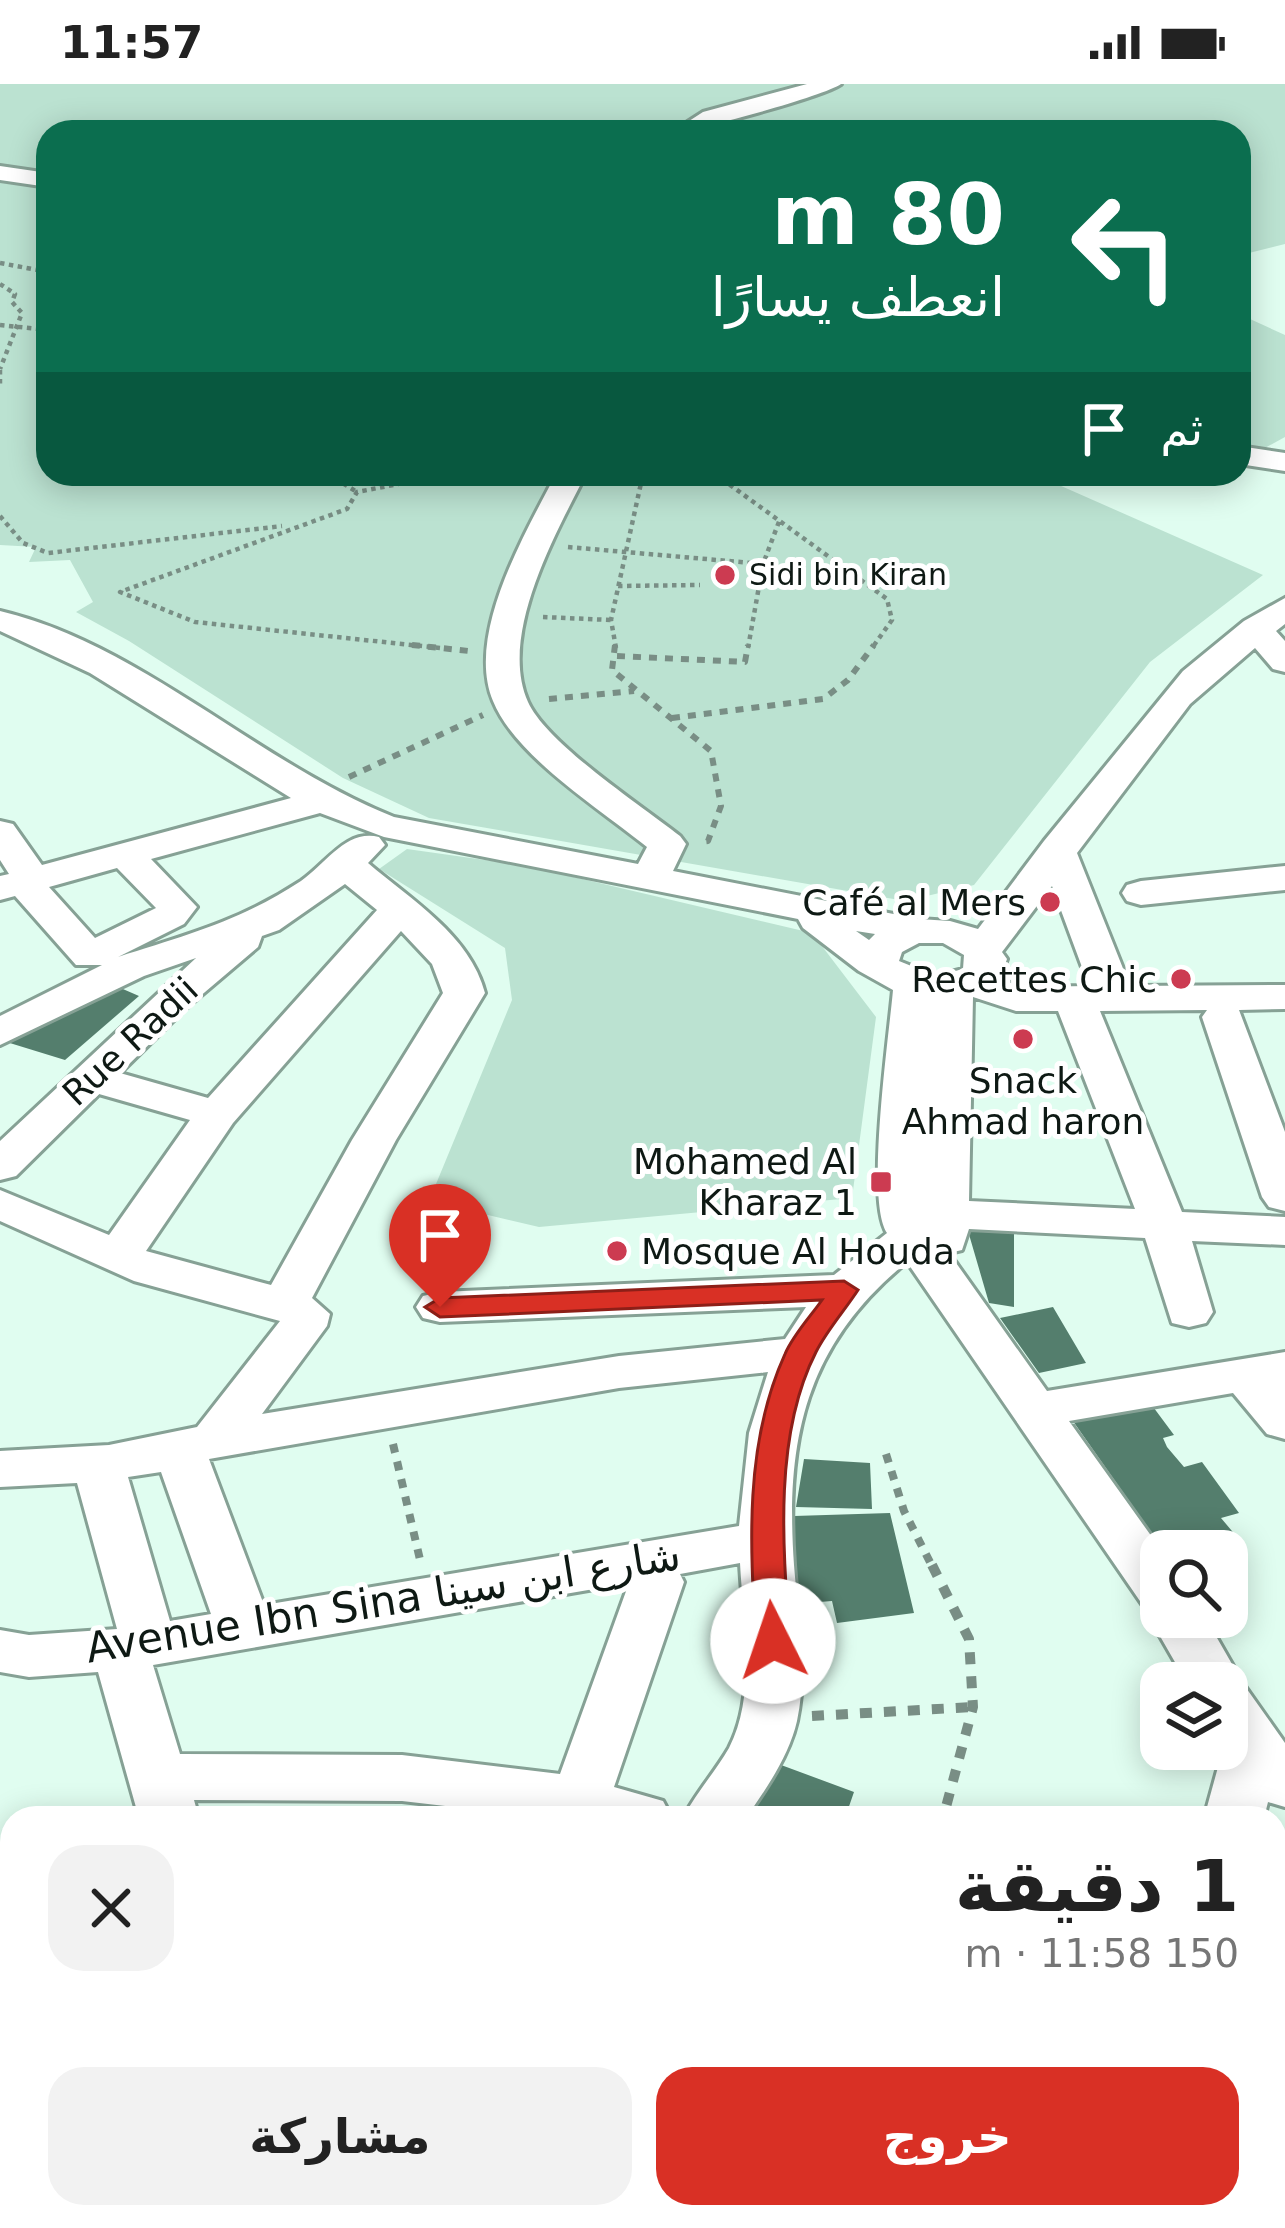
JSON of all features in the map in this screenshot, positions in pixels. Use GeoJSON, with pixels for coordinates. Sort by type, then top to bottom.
{"type":"FeatureCollection","features":[{"type":"Feature","properties":{"kind":"street"},"geometry":{"type":"LineString","coordinates":[[703,120],[831,84]]}},
{"type":"Feature","properties":{"kind":"street"},"geometry":{"type":"LineString","coordinates":[[0,173],[36,178]]}},
{"type":"Feature","properties":{"kind":"street"},"geometry":{"type":"LineString","coordinates":[[1251,457],[1285,462]]}},
{"type":"Feature","properties":{"kind":"street"},"geometry":{"type":"LineString","coordinates":[[565,486],[536,544],[500,654],[510,703],[548,746],[667,844],[649,880]]}},
{"type":"Feature","properties":{"kind":"street"},"geometry":{"type":"LineString","coordinates":[[940,974],[1029,889],[1186,688],[1270,618],[1285,662]]}},
{"type":"Feature","properties":{"kind":"street"},"geometry":{"type":"LineString","coordinates":[[0,620],[46,634],[146,690],[310,796],[384,826],[971,941],[940,974],[900,1190],[904,1224],[936,1240],[961,1311],[1140,1561]]}},
{"type":"Feature","properties":{"kind":"street"},"geometry":{"type":"LineString","coordinates":[[18,883],[127,856],[310,796]]}},
{"type":"Feature","properties":{"kind":"street"},"geometry":{"type":"LineString","coordinates":[[0,1032],[130,967],[265,922],[347,865],[384,826]]}},
{"type":"Feature","properties":{"kind":"street"},"geometry":{"type":"LineString","coordinates":[[0,832],[18,883],[90,956]]}},
{"type":"Feature","properties":{"kind":"street"},"geometry":{"type":"LineString","coordinates":[[1058,849],[1094,998],[1189,1312]]}},
{"type":"Feature","properties":{"kind":"street"},"geometry":{"type":"LineString","coordinates":[[0,1001],[170,916],[177,907],[127,856]]}},
{"type":"Feature","properties":{"kind":"street"},"geometry":{"type":"LineString","coordinates":[[285,1304],[374,1139],[464,993],[459,968],[347,865]]}},
{"type":"Feature","properties":{"kind":"street"},"geometry":{"type":"LineString","coordinates":[[1141,893],[1285,878]]}},
{"type":"Feature","properties":{"kind":"street"},"geometry":{"type":"LineString","coordinates":[[1029,889],[885,943],[878,954],[1011,998],[1285,997]]}},
{"type":"Feature","properties":{"kind":"street"},"geometry":{"type":"LineString","coordinates":[[803,910],[940,974]]}},
{"type":"Feature","properties":{"kind":"street"},"geometry":{"type":"LineString","coordinates":[[119,1255],[217,1114],[398,911]]}},
{"type":"Feature","properties":{"kind":"street","name":"Rue Radii"},"geometry":{"type":"LineString","coordinates":[[0,1166],[170,1000],[265,922]]}},
{"type":"Feature","properties":{"kind":"street"},"geometry":{"type":"LineString","coordinates":[[1223,1017],[1285,1197]]}},
{"type":"Feature","properties":{"kind":"street"},"geometry":{"type":"LineString","coordinates":[[90,1078],[217,1114]]}},
{"type":"Feature","properties":{"kind":"street"},"geometry":{"type":"LineString","coordinates":[[0,1204],[181,1281],[285,1304],[306,1314],[303,1326],[197,1446]]}},
{"type":"Feature","properties":{"kind":"street"},"geometry":{"type":"LineString","coordinates":[[440,1307],[844,1290],[936,1240],[1166,1227],[1285,1231]]}},
{"type":"Feature","properties":{"kind":"street"},"geometry":{"type":"LineString","coordinates":[[721,1806],[746,1770],[768,1718],[773,1641],[766,1540],[774,1440],[800,1353],[844,1290]]}},
{"type":"Feature","properties":{"kind":"street"},"geometry":{"type":"LineString","coordinates":[[0,1469],[98,1465],[619,1372],[800,1353]]}},
{"type":"Feature","properties":{"kind":"street"},"geometry":{"type":"LineString","coordinates":[[1032,1410],[1264,1371],[1285,1423]]}},
{"type":"Feature","properties":{"kind":"street"},"geometry":{"type":"LineString","coordinates":[[197,1446],[244,1627]]}},
{"type":"Feature","properties":{"kind":"street"},"geometry":{"type":"LineString","coordinates":[[98,1465],[162,1797],[437,1782],[581,1797],[607,1806]]}},
{"type":"Feature","properties":{"kind":"street","name":"Avenue Ibn Sina شارع ابن سينا"},"geometry":{"type":"LineString","coordinates":[[10,1660],[134,1648],[766,1540]]}},
{"type":"Feature","properties":{"kind":"street"},"geometry":{"type":"LineString","coordinates":[[581,1797],[657,1582]]}},
{"type":"Feature","properties":{"kind":"street"},"geometry":{"type":"LineString","coordinates":[[1237,1806],[1255,1744]]}},
{"type":"Feature","properties":{"kind":"path"},"geometry":{"type":"LineString","coordinates":[[0,263],[36,270]]}},
{"type":"Feature","properties":{"kind":"path"},"geometry":{"type":"LineString","coordinates":[[0,284],[15,294],[12,302],[22,313],[20,325],[9,338],[0,385]]}},
{"type":"Feature","properties":{"kind":"path"},"geometry":{"type":"LineString","coordinates":[[0,325],[36,330]]}},
{"type":"Feature","properties":{"kind":"path"},"geometry":{"type":"LineString","coordinates":[[347,486],[357,492],[388,486]]}},
{"type":"Feature","properties":{"kind":"path"},"geometry":{"type":"LineString","coordinates":[[641,486],[611,620],[617,656],[612,670],[711,751],[721,806],[708,841],[667,844]]}},
{"type":"Feature","properties":{"kind":"path"},"geometry":{"type":"LineString","coordinates":[[672,718],[824,699],[848,680],[892,620],[887,599],[732,486]]}},
{"type":"Feature","properties":{"kind":"path"},"geometry":{"type":"LineString","coordinates":[[357,492],[347,509],[295,524],[120,592],[195,622],[500,654]]}},
{"type":"Feature","properties":{"kind":"path"},"geometry":{"type":"LineString","coordinates":[[0,516],[23,543],[48,553],[295,524]]}},
{"type":"Feature","properties":{"kind":"path"},"geometry":{"type":"LineString","coordinates":[[617,656],[745,662],[763,565],[780,519]]}},
{"type":"Feature","properties":{"kind":"path"},"geometry":{"type":"LineString","coordinates":[[536,544],[763,565]]}},
{"type":"Feature","properties":{"kind":"path"},"geometry":{"type":"LineString","coordinates":[[618,586],[700,585]]}},
{"type":"Feature","properties":{"kind":"path"},"geometry":{"type":"LineString","coordinates":[[512,616],[611,620]]}},
{"type":"Feature","properties":{"kind":"path"},"geometry":{"type":"LineString","coordinates":[[310,796],[510,703],[634,691]]}},
{"type":"Feature","properties":{"kind":"path"},"geometry":{"type":"LineString","coordinates":[[886,1454],[904,1511],[970,1640],[973,1706],[946,1806]]}},
{"type":"Feature","properties":{"kind":"path"},"geometry":{"type":"LineString","coordinates":[[395,1462],[429,1594]]}},
{"type":"Feature","properties":{"kind":"path"},"geometry":{"type":"LineString","coordinates":[[768,1718],[973,1706]]}},
{"type":"Feature","properties":{"kind":"green space"},"geometry":{"type":"Polygon","coordinates":[[[0,84],[1285,84],[1285,244],[1251,252],[1251,120],[36,120],[36,486],[1061,486],[1263,575],[1150,662],[974,885],[905,901],[429,818],[343,778],[76,612],[93,602],[70,560],[29,562],[36,547],[0,545],[0,84]]]}},
{"type":"Feature","properties":{"kind":"green space"},"geometry":{"type":"Polygon","coordinates":[[[1251,319],[1285,335],[1285,437],[1263,449],[1251,446],[1251,319]]]}},
{"type":"Feature","properties":{"kind":"green space"},"geometry":{"type":"Polygon","coordinates":[[[407,849],[527,866],[812,933],[876,1017],[852,1198],[539,1227],[429,1201],[512,1000],[505,948],[379,869],[407,849]]]}},
{"type":"Feature","properties":{"kind":"building"},"geometry":{"type":"Polygon","coordinates":[[[109,983],[139,996],[65,1060],[0,1040],[109,983]]]}},
{"type":"Feature","properties":{"kind":"building"},"geometry":{"type":"Polygon","coordinates":[[[968,1231],[1014,1233],[1014,1307],[989,1303],[968,1231]]]}},
{"type":"Feature","properties":{"kind":"building"},"geometry":{"type":"Polygon","coordinates":[[[1053,1307],[1086,1363],[1039,1373],[1000,1318],[1053,1307]]]}},
{"type":"Feature","properties":{"kind":"building"},"geometry":{"type":"Polygon","coordinates":[[[1148,1400],[1174,1435],[1163,1438],[1167,1447],[1184,1467],[1202,1462],[1239,1513],[1221,1518],[1231,1530],[1149,1530],[1068,1414],[1148,1400]]]}},
{"type":"Feature","properties":{"kind":"building"},"geometry":{"type":"Polygon","coordinates":[[[804,1459],[870,1463],[872,1509],[796,1507],[804,1459]]]}},
{"type":"Feature","properties":{"kind":"building"},"geometry":{"type":"Polygon","coordinates":[[[890,1513],[914,1613],[837,1623],[832,1601],[795,1604],[794,1516],[890,1513]]]}},
{"type":"Feature","properties":{"kind":"building"},"geometry":{"type":"Polygon","coordinates":[[[773,1762],[854,1792],[849,1806],[743,1806],[773,1762]]]}},
{"type":"Feature","properties":{"kind":"place","name":"Sidi bin Kiran"},"geometry":{"type":"Point","coordinates":[725,575]}},
{"type":"Feature","properties":{"kind":"place","name":"Café al Mers"},"geometry":{"type":"Point","coordinates":[1050,902]}},
{"type":"Feature","properties":{"kind":"place","name":"Recettes Chic"},"geometry":{"type":"Point","coordinates":[1181,979]}},
{"type":"Feature","properties":{"kind":"place","name":"Snack Ahmad haron"},"geometry":{"type":"Point","coordinates":[1023,1039]}},
{"type":"Feature","properties":{"kind":"place","name":"Mohamed Al Kharaz 1"},"geometry":{"type":"Point","coordinates":[881,1182]}},
{"type":"Feature","properties":{"kind":"place","name":"Mosque Al Houda"},"geometry":{"type":"Point","coordinates":[617,1251]}},
{"type":"Feature","properties":{"kind":"route"},"geometry":{"type":"LineString","coordinates":[[440,1307],[844,1290],[800,1353],[774,1440],[766,1540],[773,1641]]}}]}
